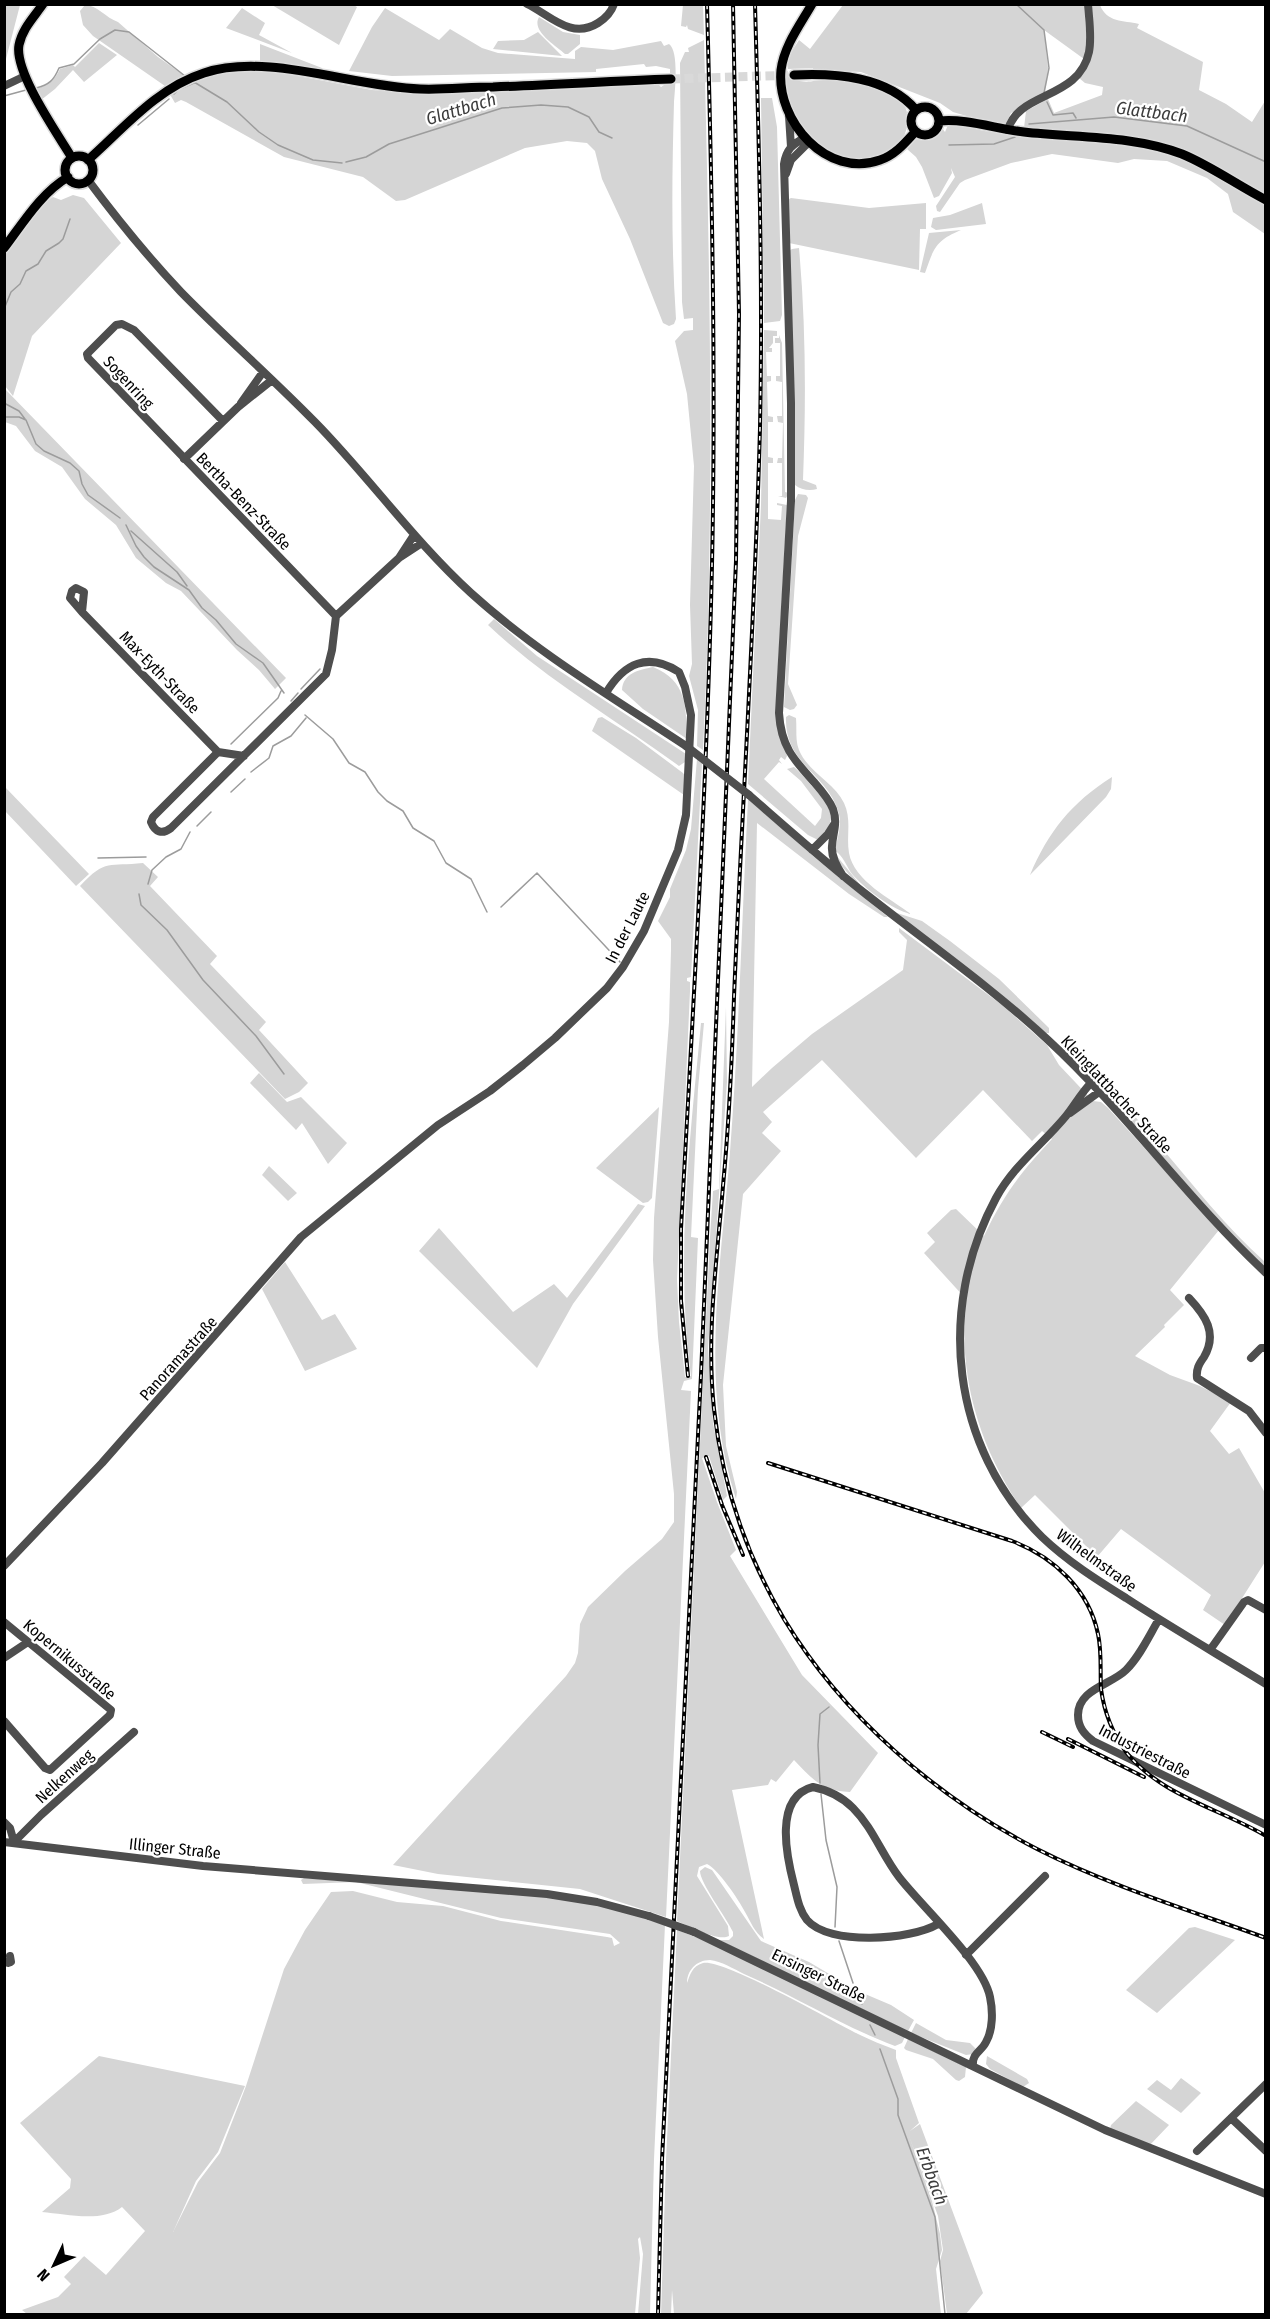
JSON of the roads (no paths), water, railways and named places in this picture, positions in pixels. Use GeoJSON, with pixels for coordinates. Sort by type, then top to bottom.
{"type":"FeatureCollection","features":[{"type":"Feature","properties":{"kind":"main road"},"geometry":{"type":"LineString","coordinates":[[43,4],[19,43],[19,59],[30,85],[72,158]]}},
{"type":"Feature","properties":{"kind":"main road"},"geometry":{"type":"LineString","coordinates":[[812,4],[789,44],[782,63],[781,88],[789,116],[807,140],[835,158],[869,163],[896,152],[915,132]]}},
{"type":"Feature","properties":{"kind":"main road"},"geometry":{"type":"LineString","coordinates":[[88,160],[157,97],[188,78],[227,68],[258,66],[364,84],[419,89],[671,79]]}},
{"type":"Feature","properties":{"kind":"main road"},"geometry":{"type":"LineString","coordinates":[[794,75],[831,75],[861,80],[898,94],[916,110]]}},
{"type":"Feature","properties":{"kind":"main road"},"geometry":{"type":"LineString","coordinates":[[923,107],[930,108],[936,113],[939,120],[932,133],[924,135],[915,132],[911,120],[916,110],[923,107]]}},
{"type":"Feature","properties":{"kind":"main road"},"geometry":{"type":"LineString","coordinates":[[939,120],[954,120],[1008,130],[1120,140],[1164,148],[1196,161],[1266,200]]}},
{"type":"Feature","properties":{"kind":"main road"},"geometry":{"type":"LineString","coordinates":[[82,156],[88,160],[93,172],[88,180],[78,184],[68,177],[66,167],[72,158],[82,156]]}},
{"type":"Feature","properties":{"kind":"main road"},"geometry":{"type":"LineString","coordinates":[[4,248],[42,199],[68,177]]}},
{"type":"Feature","properties":{"kind":"street"},"geometry":{"type":"LineString","coordinates":[[527,4],[565,27],[579,29],[595,25],[611,11],[614,4]]}},
{"type":"Feature","properties":{"kind":"street"},"geometry":{"type":"LineString","coordinates":[[1008,130],[1010,121],[1016,112],[1066,86],[1083,68],[1090,48],[1088,4]]}},
{"type":"Feature","properties":{"kind":"street"},"geometry":{"type":"LineString","coordinates":[[4,86],[30,85]]}},
{"type":"Feature","properties":{"kind":"street"},"geometry":{"type":"LineString","coordinates":[[789,116],[791,147]]}},
{"type":"Feature","properties":{"kind":"street"},"geometry":{"type":"LineString","coordinates":[[807,140],[791,147],[785,156],[791,501],[780,723],[789,752],[827,798],[834,814],[836,832],[832,842],[833,857],[843,876]]}},
{"type":"Feature","properties":{"kind":"street"},"geometry":{"type":"LineString","coordinates":[[785,178],[791,160],[807,140]]}},
{"type":"Feature","properties":{"kind":"street","name":"Kleinglattbacher Straße"},"geometry":{"type":"LineString","coordinates":[[88,180],[149,257],[343,451],[456,579],[492,612],[558,662],[686,746],[749,795],[843,876],[1005,1001],[1062,1052],[1191,1197],[1266,1273]]}},
{"type":"Feature","properties":{"kind":"street","name":"Sogenring"},"geometry":{"type":"LineString","coordinates":[[184,459],[88,358],[87,354],[116,325],[122,324],[134,330],[223,421]]}},
{"type":"Feature","properties":{"kind":"street","name":"Bertha-Benz-Straße"},"geometry":{"type":"LineString","coordinates":[[264,372],[238,406],[184,459],[336,616]]}},
{"type":"Feature","properties":{"kind":"street","name":"Bertha-Benz-Straße"},"geometry":{"type":"LineString","coordinates":[[238,406],[272,381]]}},
{"type":"Feature","properties":{"kind":"street"},"geometry":{"type":"LineString","coordinates":[[399,558],[414,534]]}},
{"type":"Feature","properties":{"kind":"street"},"geometry":{"type":"LineString","coordinates":[[244,756],[218,752],[153,817],[151,822],[153,828],[166,832],[171,828],[244,756],[327,674],[336,616],[399,558],[422,543]]}},
{"type":"Feature","properties":{"kind":"street","name":"Max-Eyth-Straße"},"geometry":{"type":"LineString","coordinates":[[82,612],[218,752]]}},
{"type":"Feature","properties":{"kind":"street","name":"In der Laute"},"geometry":{"type":"LineString","coordinates":[[376,1175],[438,1125],[490,1091],[555,1038],[607,988],[623,967],[644,931],[678,850],[684,824],[690,765],[691,715],[679,672],[661,663],[650,661],[633,666],[621,674],[606,693]]}},
{"type":"Feature","properties":{"kind":"street"},"geometry":{"type":"LineString","coordinates":[[814,852],[835,823]]}},
{"type":"Feature","properties":{"kind":"street"},"geometry":{"type":"LineString","coordinates":[[814,852],[832,842]]}},
{"type":"Feature","properties":{"kind":"street","name":"Wilhelmstraße"},"geometry":{"type":"LineString","coordinates":[[1066,1116],[1091,1083]]}},
{"type":"Feature","properties":{"kind":"street","name":"Wilhelmstraße"},"geometry":{"type":"LineString","coordinates":[[1099,1092],[1066,1116],[1030,1151],[1009,1177],[989,1211],[974,1249],[965,1281],[960,1316],[959,1342],[965,1393],[976,1431],[991,1469],[1014,1505],[1041,1536],[1061,1553],[1159,1619],[1266,1684]]}},
{"type":"Feature","properties":{"kind":"street","name":"Panoramastraße"},"geometry":{"type":"LineString","coordinates":[[4,1566],[102,1462],[301,1238],[376,1175]]}},
{"type":"Feature","properties":{"kind":"street"},"geometry":{"type":"LineString","coordinates":[[1189,1298],[1206,1318],[1210,1333],[1210,1344],[1196,1372],[1197,1378],[1263,1421],[1266,1433]]}},
{"type":"Feature","properties":{"kind":"street"},"geometry":{"type":"LineString","coordinates":[[1251,1358],[1261,1348],[1266,1348]]}},
{"type":"Feature","properties":{"kind":"street"},"geometry":{"type":"LineString","coordinates":[[1210,1650],[1244,1602],[1248,1600],[1266,1610]]}},
{"type":"Feature","properties":{"kind":"street","name":"Industriestraße"},"geometry":{"type":"LineString","coordinates":[[1159,1619],[1125,1671],[1097,1688],[1080,1702],[1078,1709],[1080,1727],[1094,1742],[1266,1825]]}},
{"type":"Feature","properties":{"kind":"street","name":"Kopernikusstraße"},"geometry":{"type":"LineString","coordinates":[[4,1622],[109,1708],[111,1713],[50,1770],[45,1768],[4,1721]]}},
{"type":"Feature","properties":{"kind":"street"},"geometry":{"type":"LineString","coordinates":[[4,1658],[28,1642]]}},
{"type":"Feature","properties":{"kind":"street","name":"Nelkenweg"},"geometry":{"type":"LineString","coordinates":[[14,1842],[134,1732]]}},
{"type":"Feature","properties":{"kind":"street"},"geometry":{"type":"LineString","coordinates":[[938,1924],[921,1933],[866,1937],[822,1930],[808,1922],[800,1908],[794,1887],[785,1831],[790,1809],[798,1797],[808,1788],[817,1788],[844,1800],[856,1811],[898,1875],[966,1955],[982,1978],[990,1997],[990,2030],[986,2043],[980,2050],[978,2061],[973,2065]]}},
{"type":"Feature","properties":{"kind":"street"},"geometry":{"type":"LineString","coordinates":[[4,1822],[10,1828],[14,1842]]}},
{"type":"Feature","properties":{"kind":"street","name":"Illinger Straße"},"geometry":{"type":"LineString","coordinates":[[4,1840],[204,1866],[334,1876]]}},
{"type":"Feature","properties":{"kind":"street","name":"Ensinger Straße"},"geometry":{"type":"LineString","coordinates":[[334,1876],[546,1894],[597,1902],[649,1916],[694,1932],[1105,2130],[1266,2194]]}},
{"type":"Feature","properties":{"kind":"street"},"geometry":{"type":"LineString","coordinates":[[966,1955],[1045,1876]]}},
{"type":"Feature","properties":{"kind":"street"},"geometry":{"type":"LineString","coordinates":[[1197,2151],[1264,2087]]}},
{"type":"Feature","properties":{"kind":"street"},"geometry":{"type":"LineString","coordinates":[[1232,2118],[1266,2151]]}},
{"type":"Feature","properties":{"kind":"waterway"},"geometry":{"type":"LineString","coordinates":[[1016,4],[1044,30],[1049,68],[1044,93]]}},
{"type":"Feature","properties":{"kind":"waterway"},"geometry":{"type":"LineString","coordinates":[[36,88],[48,84],[59,68],[74,64],[100,39],[115,30],[129,32],[185,76]]}},
{"type":"Feature","properties":{"kind":"waterway","name":"Glattbach"},"geometry":{"type":"LineString","coordinates":[[194,82],[227,102],[259,132],[278,145],[313,160],[342,163]]}},
{"type":"Feature","properties":{"kind":"waterway"},"geometry":{"type":"LineString","coordinates":[[182,88],[194,83]]}},
{"type":"Feature","properties":{"kind":"waterway"},"geometry":{"type":"LineString","coordinates":[[4,96],[26,90]]}},
{"type":"Feature","properties":{"kind":"waterway"},"geometry":{"type":"LineString","coordinates":[[174,94],[178,90]]}},
{"type":"Feature","properties":{"kind":"waterway"},"geometry":{"type":"LineString","coordinates":[[138,125],[169,99]]}},
{"type":"Feature","properties":{"kind":"waterway"},"geometry":{"type":"LineString","coordinates":[[1047,102],[1053,115],[1073,113],[1076,118]]}},
{"type":"Feature","properties":{"kind":"waterway","name":"Glattbach"},"geometry":{"type":"LineString","coordinates":[[346,162],[366,157],[389,144],[502,108],[541,105],[568,107],[589,117],[599,132],[612,138]]}},
{"type":"Feature","properties":{"kind":"waterway","name":"Glattbach"},"geometry":{"type":"LineString","coordinates":[[1029,124],[1114,117],[1187,126],[1266,162]]}},
{"type":"Feature","properties":{"kind":"waterway","name":"Glattbach"},"geometry":{"type":"LineString","coordinates":[[949,145],[994,144],[1015,137]]}},
{"type":"Feature","properties":{"kind":"waterway"},"geometry":{"type":"LineString","coordinates":[[4,309],[11,292],[20,284],[26,271],[38,264],[46,251],[63,239],[70,219]]}},
{"type":"Feature","properties":{"kind":"waterway"},"geometry":{"type":"LineString","coordinates":[[4,403],[19,411],[25,419]]}},
{"type":"Feature","properties":{"kind":"waterway"},"geometry":{"type":"LineString","coordinates":[[4,417],[19,417],[26,420],[36,444],[44,451],[70,463],[79,471],[88,495],[120,518]]}},
{"type":"Feature","properties":{"kind":"waterway"},"geometry":{"type":"LineString","coordinates":[[126,525],[144,557],[154,567],[189,590],[202,608],[216,620],[236,644],[263,663],[284,693]]}},
{"type":"Feature","properties":{"kind":"waterway"},"geometry":{"type":"LineString","coordinates":[[131,531],[177,572],[187,586]]}},
{"type":"Feature","properties":{"kind":"waterway"},"geometry":{"type":"LineString","coordinates":[[301,689],[320,669]]}},
{"type":"Feature","properties":{"kind":"waterway"},"geometry":{"type":"LineString","coordinates":[[231,744],[278,698],[281,691]]}},
{"type":"Feature","properties":{"kind":"waterway"},"geometry":{"type":"LineString","coordinates":[[291,701],[298,693]]}},
{"type":"Feature","properties":{"kind":"waterway"},"geometry":{"type":"LineString","coordinates":[[305,715],[333,739],[349,763],[365,772],[387,801],[403,811],[413,828],[434,841],[446,863],[471,879],[487,912]]}},
{"type":"Feature","properties":{"kind":"waterway"},"geometry":{"type":"LineString","coordinates":[[251,772],[269,758],[273,746],[291,736],[306,718]]}},
{"type":"Feature","properties":{"kind":"waterway"},"geometry":{"type":"LineString","coordinates":[[231,792],[245,779]]}},
{"type":"Feature","properties":{"kind":"waterway"},"geometry":{"type":"LineString","coordinates":[[197,826],[211,812]]}},
{"type":"Feature","properties":{"kind":"waterway"},"geometry":{"type":"LineString","coordinates":[[148,884],[152,870],[166,857],[181,849],[190,832]]}},
{"type":"Feature","properties":{"kind":"waterway"},"geometry":{"type":"LineString","coordinates":[[98,858],[146,857]]}},
{"type":"Feature","properties":{"kind":"waterway"},"geometry":{"type":"LineString","coordinates":[[501,907],[537,873],[620,962]]}},
{"type":"Feature","properties":{"kind":"waterway"},"geometry":{"type":"LineString","coordinates":[[139,894],[141,905],[167,930],[203,980],[256,1036],[284,1074]]}},
{"type":"Feature","properties":{"kind":"waterway","name":"Erbbach"},"geometry":{"type":"LineString","coordinates":[[820,1783],[818,1745],[820,1714],[829,1707]]}},
{"type":"Feature","properties":{"kind":"waterway","name":"Erbbach"},"geometry":{"type":"LineString","coordinates":[[821,1794],[826,1840],[837,1887],[835,1927]]}},
{"type":"Feature","properties":{"kind":"waterway","name":"Erbbach"},"geometry":{"type":"LineString","coordinates":[[839,1941],[853,1983]]}},
{"type":"Feature","properties":{"kind":"waterway","name":"Erbbach"},"geometry":{"type":"LineString","coordinates":[[857,1992],[862,2004]]}},
{"type":"Feature","properties":{"kind":"waterway","name":"Erbbach"},"geometry":{"type":"LineString","coordinates":[[870,2025],[875,2035]]}},
{"type":"Feature","properties":{"kind":"waterway","name":"Erbbach"},"geometry":{"type":"LineString","coordinates":[[880,2049],[898,2099],[898,2115],[935,2217],[945,2314]]}},
{"type":"Feature","properties":{"kind":"tunnel"},"geometry":{"type":"LineString","coordinates":[[671,79],[794,75]]}},
{"type":"Feature","properties":{"kind":"railway"},"geometry":{"type":"LineString","coordinates":[[688,1376],[681,1301],[681,1229],[710,648],[714,425],[707,4]]}},
{"type":"Feature","properties":{"kind":"railway"},"geometry":{"type":"LineString","coordinates":[[658,2314],[662,2160],[701,1375],[736,561],[739,314],[733,4]]}},
{"type":"Feature","properties":{"kind":"railway"},"geometry":{"type":"LineString","coordinates":[[755,4],[761,269],[758,499],[730,1092],[713,1297],[711,1353],[714,1409],[730,1491],[747,1544],[770,1595],[808,1655],[863,1721],[928,1779],[963,1805],[1037,1849],[1093,1875],[1266,1938]]}},
{"type":"Feature","properties":{"kind":"railway"},"geometry":{"type":"LineString","coordinates":[[706,1457],[722,1505],[743,1555]]}},
{"type":"Feature","properties":{"kind":"railway"},"geometry":{"type":"LineString","coordinates":[[768,1463],[1012,1541],[1042,1556],[1067,1577],[1087,1603],[1098,1634],[1104,1706],[1113,1730],[1126,1752],[1140,1767],[1173,1791],[1266,1836]]}},
{"type":"Feature","properties":{"kind":"railway"},"geometry":{"type":"LineString","coordinates":[[1042,1732],[1073,1747]]}},
{"type":"Feature","properties":{"kind":"railway"},"geometry":{"type":"LineString","coordinates":[[1068,1739],[1144,1777]]}}]}
